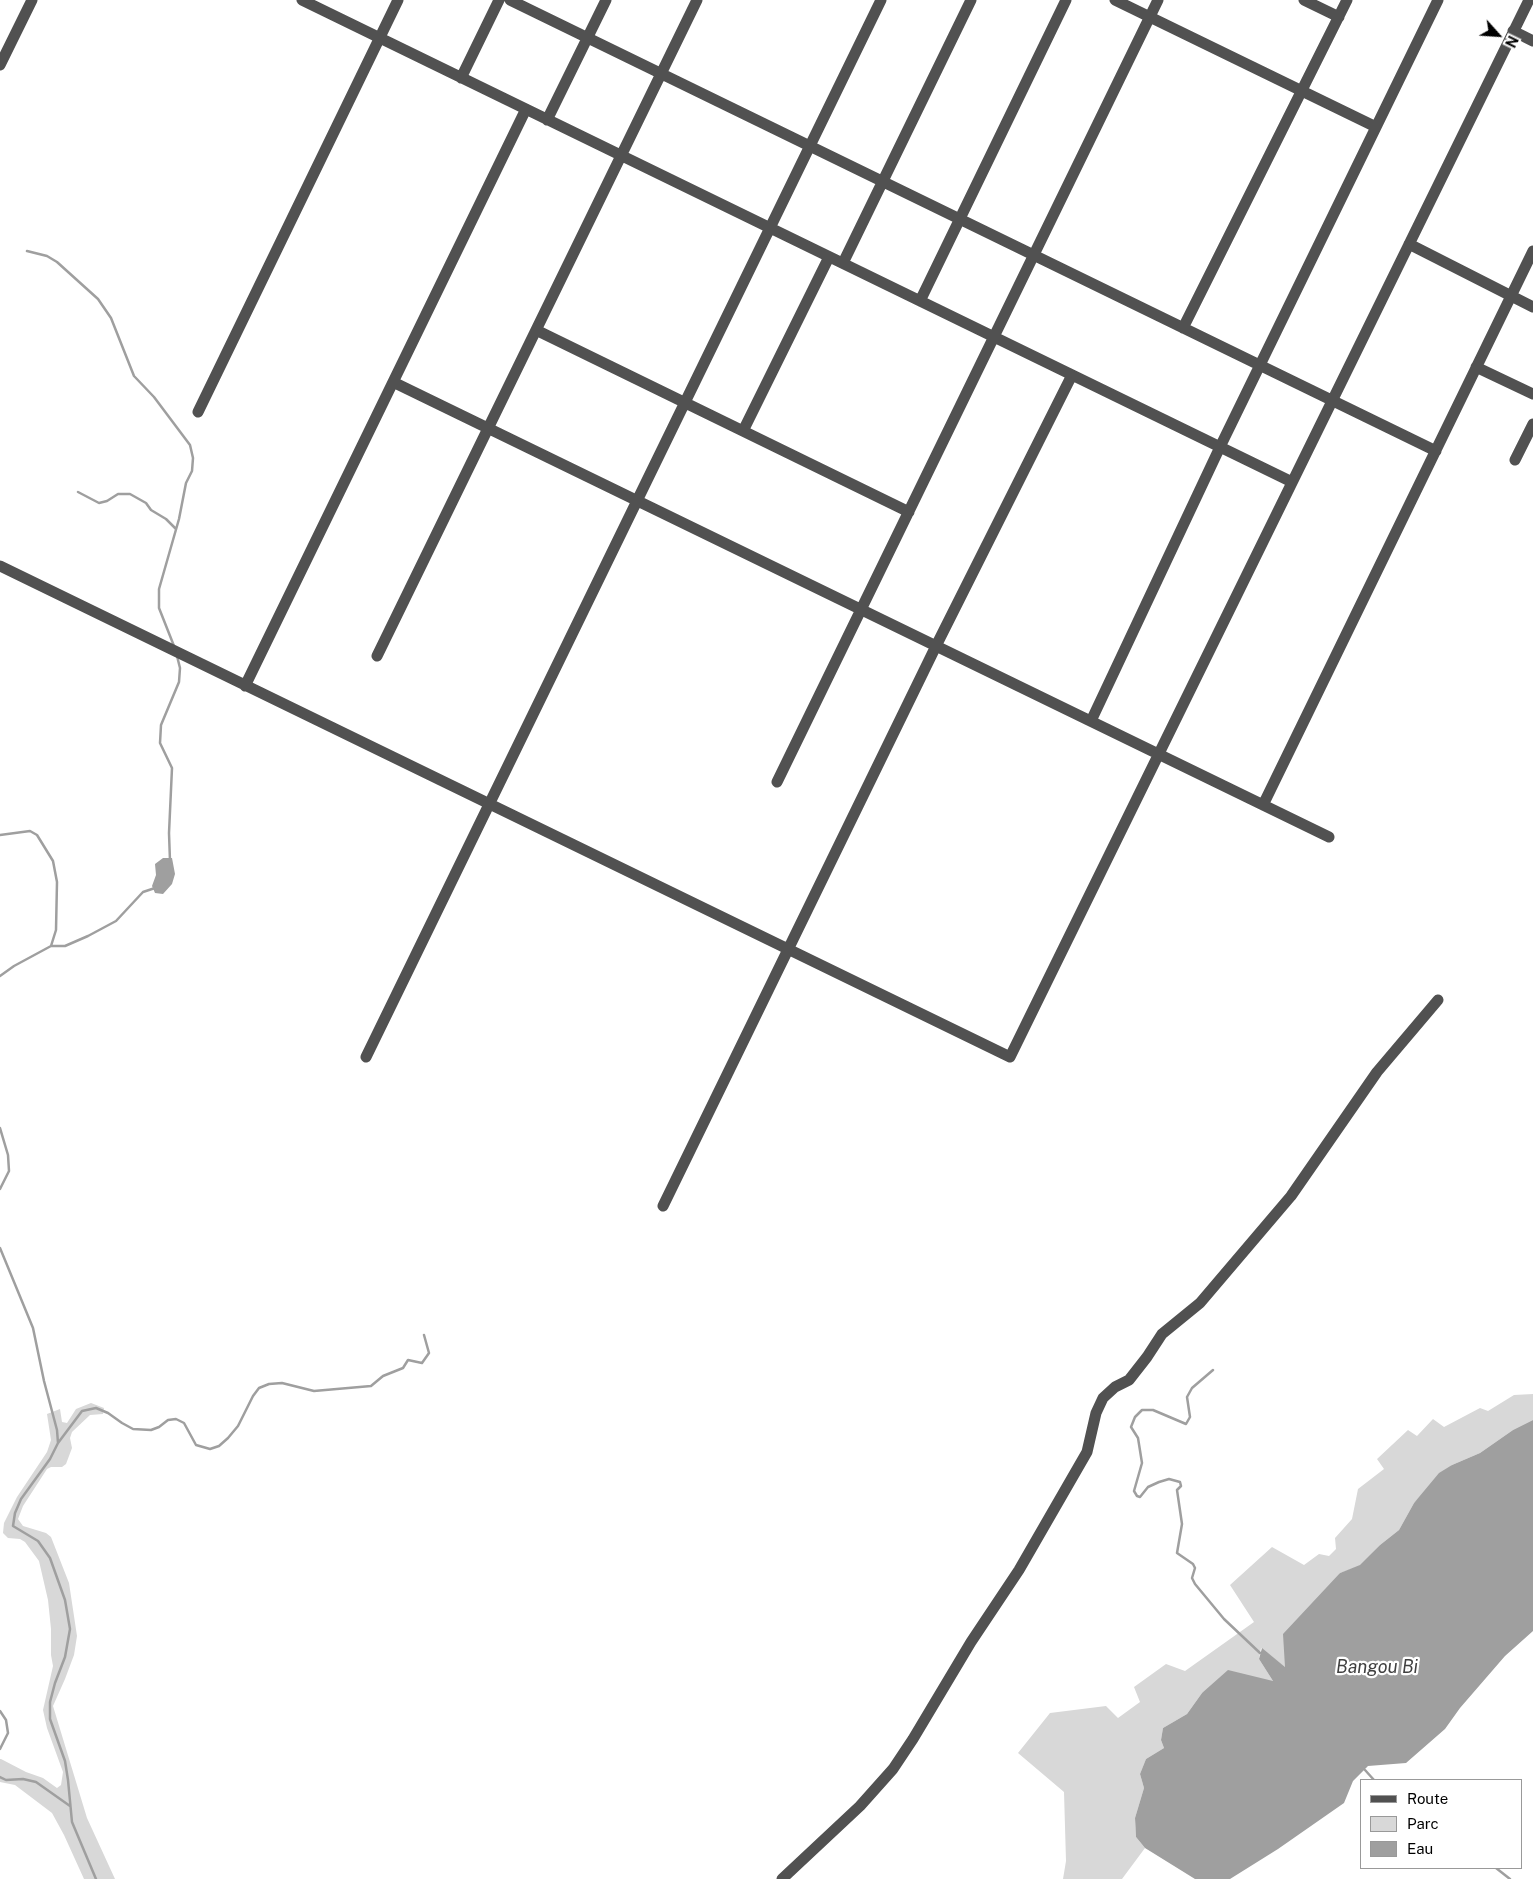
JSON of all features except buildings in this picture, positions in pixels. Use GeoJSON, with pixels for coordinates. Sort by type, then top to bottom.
{"type":"FeatureCollection","features":[{"type":"Feature","properties":{"kind":"street"},"geometry":{"type":"LineString","coordinates":[[0,65],[32,0]]}},
{"type":"Feature","properties":{"kind":"street"},"geometry":{"type":"LineString","coordinates":[[198,412],[398,0]]}},
{"type":"Feature","properties":{"kind":"street"},"geometry":{"type":"LineString","coordinates":[[461,78],[499,0]]}},
{"type":"Feature","properties":{"kind":"street"},"geometry":{"type":"LineString","coordinates":[[510,0],[1436,451]]}},
{"type":"Feature","properties":{"kind":"street"},"geometry":{"type":"LineString","coordinates":[[548,120],[606,0]]}},
{"type":"Feature","properties":{"kind":"street"},"geometry":{"type":"LineString","coordinates":[[377,656],[697,0]]}},
{"type":"Feature","properties":{"kind":"street"},"geometry":{"type":"LineString","coordinates":[[366,1057],[881,0]]}},
{"type":"Feature","properties":{"kind":"street"},"geometry":{"type":"LineString","coordinates":[[843,264],[971,0]]}},
{"type":"Feature","properties":{"kind":"street"},"geometry":{"type":"LineString","coordinates":[[920,301],[1066,0]]}},
{"type":"Feature","properties":{"kind":"street"},"geometry":{"type":"LineString","coordinates":[[1115,0],[1376,127]]}},
{"type":"Feature","properties":{"kind":"street"},"geometry":{"type":"LineString","coordinates":[[777,782],[1158,0]]}},
{"type":"Feature","properties":{"kind":"street"},"geometry":{"type":"LineString","coordinates":[[1304,0],[1339,17]]}},
{"type":"Feature","properties":{"kind":"street"},"geometry":{"type":"LineString","coordinates":[[1183,328],[1347,0]]}},
{"type":"Feature","properties":{"kind":"street"},"geometry":{"type":"LineString","coordinates":[[1090,721],[1220,447],[1438,0]]}},
{"type":"Feature","properties":{"kind":"street"},"geometry":{"type":"LineString","coordinates":[[0,566],[1010,1057],[1529,0]]}},
{"type":"Feature","properties":{"kind":"street"},"geometry":{"type":"LineString","coordinates":[[306,1],[1292,482]]}},
{"type":"Feature","properties":{"kind":"street"},"geometry":{"type":"LineString","coordinates":[[1513,31],[1533,41]]}},
{"type":"Feature","properties":{"kind":"street"},"geometry":{"type":"LineString","coordinates":[[245,686],[526,109]]}},
{"type":"Feature","properties":{"kind":"street"},"geometry":{"type":"LineString","coordinates":[[1409,244],[1533,307]]}},
{"type":"Feature","properties":{"kind":"street"},"geometry":{"type":"LineString","coordinates":[[1263,805],[1533,251]]}},
{"type":"Feature","properties":{"kind":"street"},"geometry":{"type":"LineString","coordinates":[[743,432],[828,257]]}},
{"type":"Feature","properties":{"kind":"street"},"geometry":{"type":"LineString","coordinates":[[536,330],[909,512]]}},
{"type":"Feature","properties":{"kind":"street"},"geometry":{"type":"LineString","coordinates":[[1476,367],[1533,394]]}},
{"type":"Feature","properties":{"kind":"street"},"geometry":{"type":"LineString","coordinates":[[663,1206],[936,646],[1072,375]]}},
{"type":"Feature","properties":{"kind":"street"},"geometry":{"type":"LineString","coordinates":[[394,382],[1329,837]]}},
{"type":"Feature","properties":{"kind":"street"},"geometry":{"type":"LineString","coordinates":[[1515,460],[1533,424]]}},
{"type":"Feature","properties":{"kind":"street"},"geometry":{"type":"LineString","coordinates":[[782,1879],[860,1806],[893,1769],[971,1642],[1019,1570],[1087,1452],[1096,1413],[1103,1398],[1116,1387],[1129,1380],[1162,1334],[1200,1303],[1291,1196],[1376,1072],[1438,1000]]}},
{"type":"Feature","properties":{"kind":"green space"},"geometry":{"type":"Polygon","coordinates":[[[1533,1394],[1533,1420],[1513,1430],[1480,1453],[1452,1465],[1414,1503],[1399,1530],[1380,1545],[1360,1566],[1340,1573],[1286,1668],[1261,1648],[1259,1659],[1273,1681],[1202,1693],[1187,1714],[1163,1728],[1161,1740],[1164,1748],[1146,1759],[1140,1774],[1144,1788],[1135,1818],[1136,1837],[1145,1848],[1122,1879],[1063,1879],[1066,1861],[1064,1792],[1018,1753],[1050,1713],[1106,1706],[1118,1718],[1140,1702],[1134,1687],[1166,1664],[1185,1671],[1254,1622],[1230,1585],[1272,1547],[1304,1565],[1319,1554],[1329,1556],[1336,1549],[1335,1538],[1352,1519],[1358,1489],[1384,1469],[1377,1459],[1408,1430],[1417,1436],[1433,1419],[1444,1427],[1480,1408],[1488,1411],[1514,1395],[1533,1394]]]}},
{"type":"Feature","properties":{"kind":"green space"},"geometry":{"type":"Polygon","coordinates":[[[91,1403],[104,1408],[103,1414],[90,1415],[72,1432],[70,1438],[72,1448],[66,1464],[62,1467],[47,1469],[23,1506],[18,1519],[23,1526],[46,1533],[51,1537],[69,1583],[77,1636],[74,1655],[53,1706],[87,1818],[115,1879],[84,1879],[52,1813],[15,1785],[0,1782],[1,1759],[26,1772],[43,1778],[57,1788],[61,1785],[63,1772],[47,1728],[43,1710],[53,1666],[48,1600],[39,1561],[25,1542],[20,1539],[8,1538],[3,1533],[4,1523],[17,1497],[47,1452],[51,1440],[47,1414],[60,1409],[62,1422],[67,1423],[76,1409],[91,1403]]]}},
{"type":"Feature","properties":{"kind":"water"},"geometry":{"type":"Polygon","coordinates":[[[163,858],[172,858],[175,874],[172,884],[163,894],[155,893],[152,886],[156,875],[155,864],[163,858]]]}},
{"type":"Feature","properties":{"kind":"water","name":"Bangou Bi"},"geometry":{"type":"Polygon","coordinates":[[[1533,1420],[1533,1631],[1505,1656],[1460,1708],[1445,1729],[1406,1763],[1368,1766],[1353,1781],[1344,1803],[1278,1849],[1230,1879],[1195,1879],[1145,1848],[1136,1837],[1135,1818],[1144,1788],[1140,1774],[1146,1759],[1164,1748],[1161,1740],[1163,1728],[1187,1714],[1202,1693],[1228,1670],[1273,1681],[1259,1659],[1262,1648],[1285,1667],[1283,1634],[1340,1573],[1360,1565],[1380,1545],[1399,1530],[1414,1503],[1439,1473],[1480,1453],[1513,1430],[1533,1420]]]}},
{"type":"Feature","properties":{"kind":"waterway"},"geometry":{"type":"LineString","coordinates":[[27,251],[47,256],[57,262],[98,299],[111,318],[134,376],[154,397],[190,445],[193,458],[192,471],[186,483],[179,519],[159,589],[159,608],[174,646]]}},
{"type":"Feature","properties":{"kind":"waterway"},"geometry":{"type":"LineString","coordinates":[[78,492],[99,503],[107,501],[118,494],[130,494],[146,503],[151,510],[166,519],[176,529]]}},
{"type":"Feature","properties":{"kind":"waterway"},"geometry":{"type":"LineString","coordinates":[[170,861],[169,833],[172,768],[160,743],[161,725],[179,682],[180,668],[177,656]]}},
{"type":"Feature","properties":{"kind":"waterway"},"geometry":{"type":"LineString","coordinates":[[0,835],[30,831],[37,835],[53,861],[57,882],[56,930],[51,946]]}},
{"type":"Feature","properties":{"kind":"waterway"},"geometry":{"type":"LineString","coordinates":[[0,976],[14,966],[51,946],[65,946],[116,921],[143,892],[155,888]]}},
{"type":"Feature","properties":{"kind":"waterway"},"geometry":{"type":"LineString","coordinates":[[0,1128],[8,1155],[9,1171],[0,1189]]}},
{"type":"Feature","properties":{"kind":"waterway"},"geometry":{"type":"LineString","coordinates":[[0,1248],[33,1328],[57,1430],[58,1443],[50,1459],[21,1499],[15,1513],[13,1526],[38,1541],[50,1558],[65,1600],[70,1629],[65,1657],[50,1702],[50,1719],[65,1761],[72,1822],[96,1879]]}},
{"type":"Feature","properties":{"kind":"waterway"},"geometry":{"type":"LineString","coordinates":[[58,1443],[82,1411],[96,1408],[108,1413],[133,1429],[151,1430],[168,1420],[176,1419],[184,1423],[196,1445],[210,1449],[219,1446],[238,1426],[259,1388],[269,1384],[282,1383],[314,1391],[371,1386],[383,1376],[403,1368],[408,1360],[422,1363],[429,1353],[424,1335]]}},
{"type":"Feature","properties":{"kind":"waterway"},"geometry":{"type":"LineString","coordinates":[[1213,1370],[1192,1388],[1187,1397],[1190,1417],[1186,1424],[1153,1410],[1142,1410],[1135,1417],[1131,1427],[1138,1438],[1142,1463],[1134,1491],[1140,1497],[1148,1487],[1159,1482],[1169,1479],[1180,1482],[1181,1486],[1177,1490],[1182,1524],[1177,1553],[1193,1564],[1195,1568],[1192,1578],[1195,1584],[1224,1619],[1260,1653]]}},
{"type":"Feature","properties":{"kind":"waterway"},"geometry":{"type":"LineString","coordinates":[[0,1711],[6,1720],[8,1733],[0,1749]]}},
{"type":"Feature","properties":{"kind":"waterway"},"geometry":{"type":"LineString","coordinates":[[1365,1770],[1373,1779]]}},
{"type":"Feature","properties":{"kind":"waterway"},"geometry":{"type":"LineString","coordinates":[[0,1777],[6,1780],[23,1779],[36,1782],[70,1806]]}},
{"type":"Feature","properties":{"kind":"waterway"},"geometry":{"type":"LineString","coordinates":[[1497,1869],[1510,1879]]}}]}
